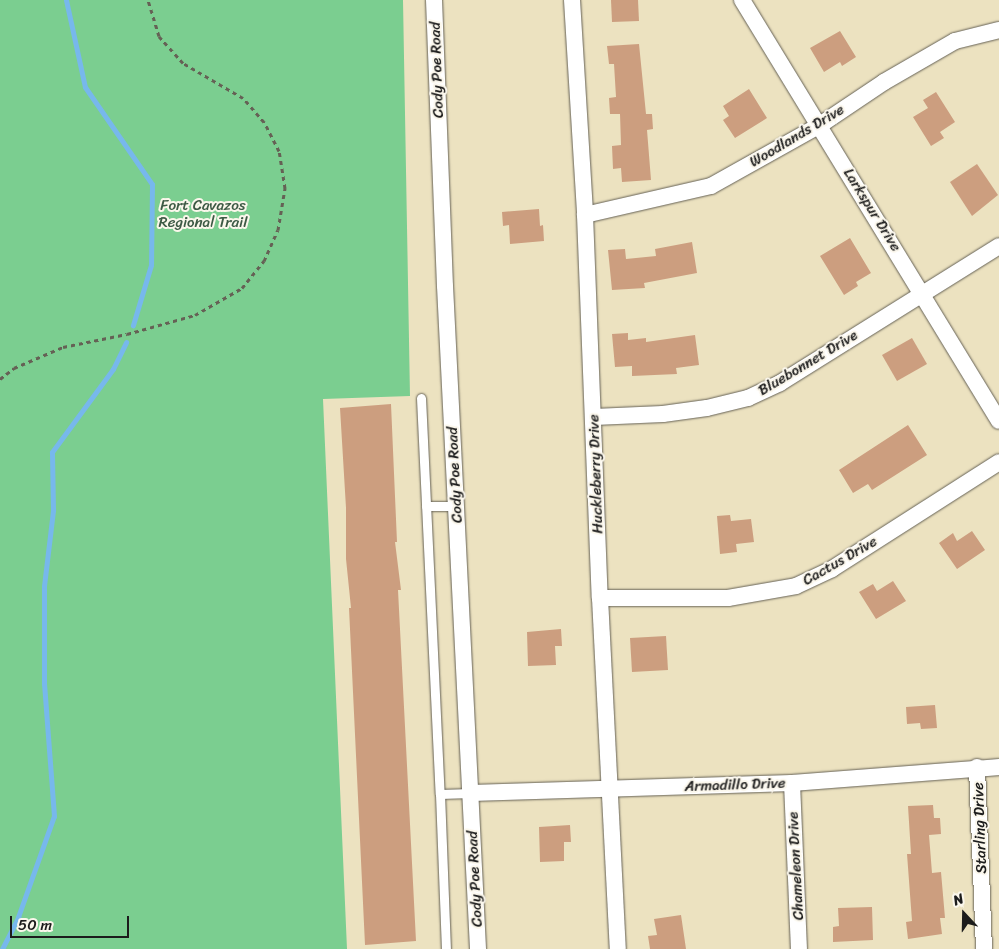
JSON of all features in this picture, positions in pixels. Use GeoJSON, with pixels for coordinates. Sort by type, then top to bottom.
{"type":"FeatureCollection","features":[{"type":"Feature","properties":{"kind":"street","name":"Cody Poe Road"},"geometry":{"type":"LineString","coordinates":[[434,0],[478,949]]}},
{"type":"Feature","properties":{"kind":"street","name":"Huckleberry Drive"},"geometry":{"type":"LineString","coordinates":[[572,0],[585,214],[600,598],[618,949]]}},
{"type":"Feature","properties":{"kind":"street","name":"Larkspur Drive"},"geometry":{"type":"LineString","coordinates":[[742,0],[923,293],[999,421]]}},
{"type":"Feature","properties":{"kind":"street","name":"Woodlands Drive"},"geometry":{"type":"LineString","coordinates":[[585,214],[711,186],[820,125],[884,82],[955,41],[999,30]]}},
{"type":"Feature","properties":{"kind":"street","name":"Bluebonnet Drive"},"geometry":{"type":"LineString","coordinates":[[594,417],[663,414],[707,408],[748,398],[780,384],[999,246]]}},
{"type":"Feature","properties":{"kind":"street","name":"Cactus Drive"},"geometry":{"type":"LineString","coordinates":[[600,598],[728,598],[796,586],[832,569],[999,462]]}},
{"type":"Feature","properties":{"kind":"street","name":"Armadillo Drive"},"geometry":{"type":"LineString","coordinates":[[471,793],[792,783],[977,767],[999,767]]}},
{"type":"Feature","properties":{"kind":"street","name":"Starling Drive"},"geometry":{"type":"LineString","coordinates":[[977,767],[984,949]]}},
{"type":"Feature","properties":{"kind":"street","name":"Chameleon Drive"},"geometry":{"type":"LineString","coordinates":[[792,783],[800,949]]}},
{"type":"Feature","properties":{"kind":"lane"},"geometry":{"type":"LineString","coordinates":[[421,398],[446,949]]}},
{"type":"Feature","properties":{"kind":"lane"},"geometry":{"type":"LineString","coordinates":[[426,506],[456,506]]}},
{"type":"Feature","properties":{"kind":"lane"},"geometry":{"type":"LineString","coordinates":[[440,794],[471,793]]}},
{"type":"Feature","properties":{"kind":"path"},"geometry":{"type":"LineString","coordinates":[[0,379],[14,368],[62,347],[127,334],[195,315],[242,288],[264,261],[278,230],[285,188],[279,151],[264,122],[243,98],[183,63],[158,36],[148,0]]}},
{"type":"Feature","properties":{"kind":"green space","name":"Fort Cavazos Regional Trail"},"geometry":{"type":"Polygon","coordinates":[[[0,0],[403,0],[410,396],[323,399],[347,949],[0,949],[0,0]]]}},
{"type":"Feature","properties":{"kind":"building"},"geometry":{"type":"Polygon","coordinates":[[[611,0],[638,0],[639,21],[612,22],[611,0]]]}},
{"type":"Feature","properties":{"kind":"building"},"geometry":{"type":"Polygon","coordinates":[[[840,31],[856,57],[842,66],[840,62],[824,72],[810,48],[840,31]]]}},
{"type":"Feature","properties":{"kind":"building"},"geometry":{"type":"Polygon","coordinates":[[[639,44],[646,114],[652,114],[653,129],[647,130],[651,180],[622,182],[621,168],[613,169],[612,146],[621,145],[620,114],[610,114],[609,98],[616,97],[614,64],[609,64],[607,46],[639,44]]]}},
{"type":"Feature","properties":{"kind":"building"},"geometry":{"type":"Polygon","coordinates":[[[749,89],[767,118],[735,138],[723,120],[729,116],[723,106],[749,89]]]}},
{"type":"Feature","properties":{"kind":"building"},"geometry":{"type":"Polygon","coordinates":[[[936,92],[955,122],[940,132],[944,138],[931,146],[913,117],[928,108],[923,100],[936,92]]]}},
{"type":"Feature","properties":{"kind":"building"},"geometry":{"type":"Polygon","coordinates":[[[977,164],[998,195],[972,216],[950,182],[977,164]]]}},
{"type":"Feature","properties":{"kind":"building"},"geometry":{"type":"Polygon","coordinates":[[[539,209],[540,226],[543,225],[544,241],[510,244],[509,225],[503,226],[502,212],[539,209]]]}},
{"type":"Feature","properties":{"kind":"building"},"geometry":{"type":"Polygon","coordinates":[[[850,238],[871,273],[856,282],[858,286],[844,295],[820,256],[850,238]]]}},
{"type":"Feature","properties":{"kind":"building"},"geometry":{"type":"Polygon","coordinates":[[[692,242],[697,273],[644,283],[645,288],[612,290],[608,250],[625,249],[626,259],[656,256],[655,249],[692,242]]]}},
{"type":"Feature","properties":{"kind":"building"},"geometry":{"type":"Polygon","coordinates":[[[628,333],[628,340],[646,338],[646,342],[695,335],[699,365],[676,368],[677,374],[632,376],[632,366],[615,367],[612,334],[628,333]]]}},
{"type":"Feature","properties":{"kind":"building"},"geometry":{"type":"Polygon","coordinates":[[[912,338],[927,364],[897,381],[882,355],[912,338]]]}},
{"type":"Feature","properties":{"kind":"building"},"geometry":{"type":"Polygon","coordinates":[[[391,404],[397,542],[395,542],[401,590],[398,590],[416,941],[365,945],[349,608],[351,608],[346,559],[346,508],[340,408],[391,404]]]}},
{"type":"Feature","properties":{"kind":"building"},"geometry":{"type":"Polygon","coordinates":[[[908,425],[927,455],[872,490],[868,484],[853,493],[839,470],[908,425]]]}},
{"type":"Feature","properties":{"kind":"building"},"geometry":{"type":"Polygon","coordinates":[[[730,515],[731,521],[751,519],[754,542],[736,544],[737,552],[720,554],[717,516],[730,515]]]}},
{"type":"Feature","properties":{"kind":"building"},"geometry":{"type":"Polygon","coordinates":[[[972,531],[985,550],[957,569],[939,543],[953,533],[957,541],[972,531]]]}},
{"type":"Feature","properties":{"kind":"building"},"geometry":{"type":"Polygon","coordinates":[[[893,581],[906,601],[876,619],[859,592],[873,584],[877,591],[893,581]]]}},
{"type":"Feature","properties":{"kind":"building"},"geometry":{"type":"Polygon","coordinates":[[[561,629],[562,646],[555,646],[556,665],[528,666],[527,632],[561,629]]]}},
{"type":"Feature","properties":{"kind":"building"},"geometry":{"type":"Polygon","coordinates":[[[666,636],[668,670],[632,672],[630,638],[666,636]]]}},
{"type":"Feature","properties":{"kind":"building"},"geometry":{"type":"Polygon","coordinates":[[[935,705],[937,728],[921,729],[920,723],[907,724],[906,707],[935,705]]]}},
{"type":"Feature","properties":{"kind":"building"},"geometry":{"type":"Polygon","coordinates":[[[933,805],[934,818],[940,818],[941,834],[929,835],[932,873],[941,872],[945,918],[940,918],[942,934],[908,939],[906,922],[912,921],[907,854],[911,854],[908,806],[933,805]]]}},
{"type":"Feature","properties":{"kind":"building"},"geometry":{"type":"Polygon","coordinates":[[[570,825],[571,842],[564,842],[564,861],[540,862],[539,827],[570,825]]]}},
{"type":"Feature","properties":{"kind":"building"},"geometry":{"type":"Polygon","coordinates":[[[872,907],[873,940],[833,942],[833,927],[839,926],[838,908],[872,907]]]}},
{"type":"Feature","properties":{"kind":"building"},"geometry":{"type":"Polygon","coordinates":[[[681,915],[686,949],[650,949],[648,936],[657,935],[654,919],[681,915]]]}},
{"type":"Feature","properties":{"kind":"waterway"},"geometry":{"type":"LineString","coordinates":[[66,0],[85,87],[152,184],[151,265],[133,325]]}},
{"type":"Feature","properties":{"kind":"waterway"},"geometry":{"type":"LineString","coordinates":[[2,949],[18,917],[54,816],[44,684],[44,586],[53,510],[52,452],[113,369],[126,342]]}}]}
